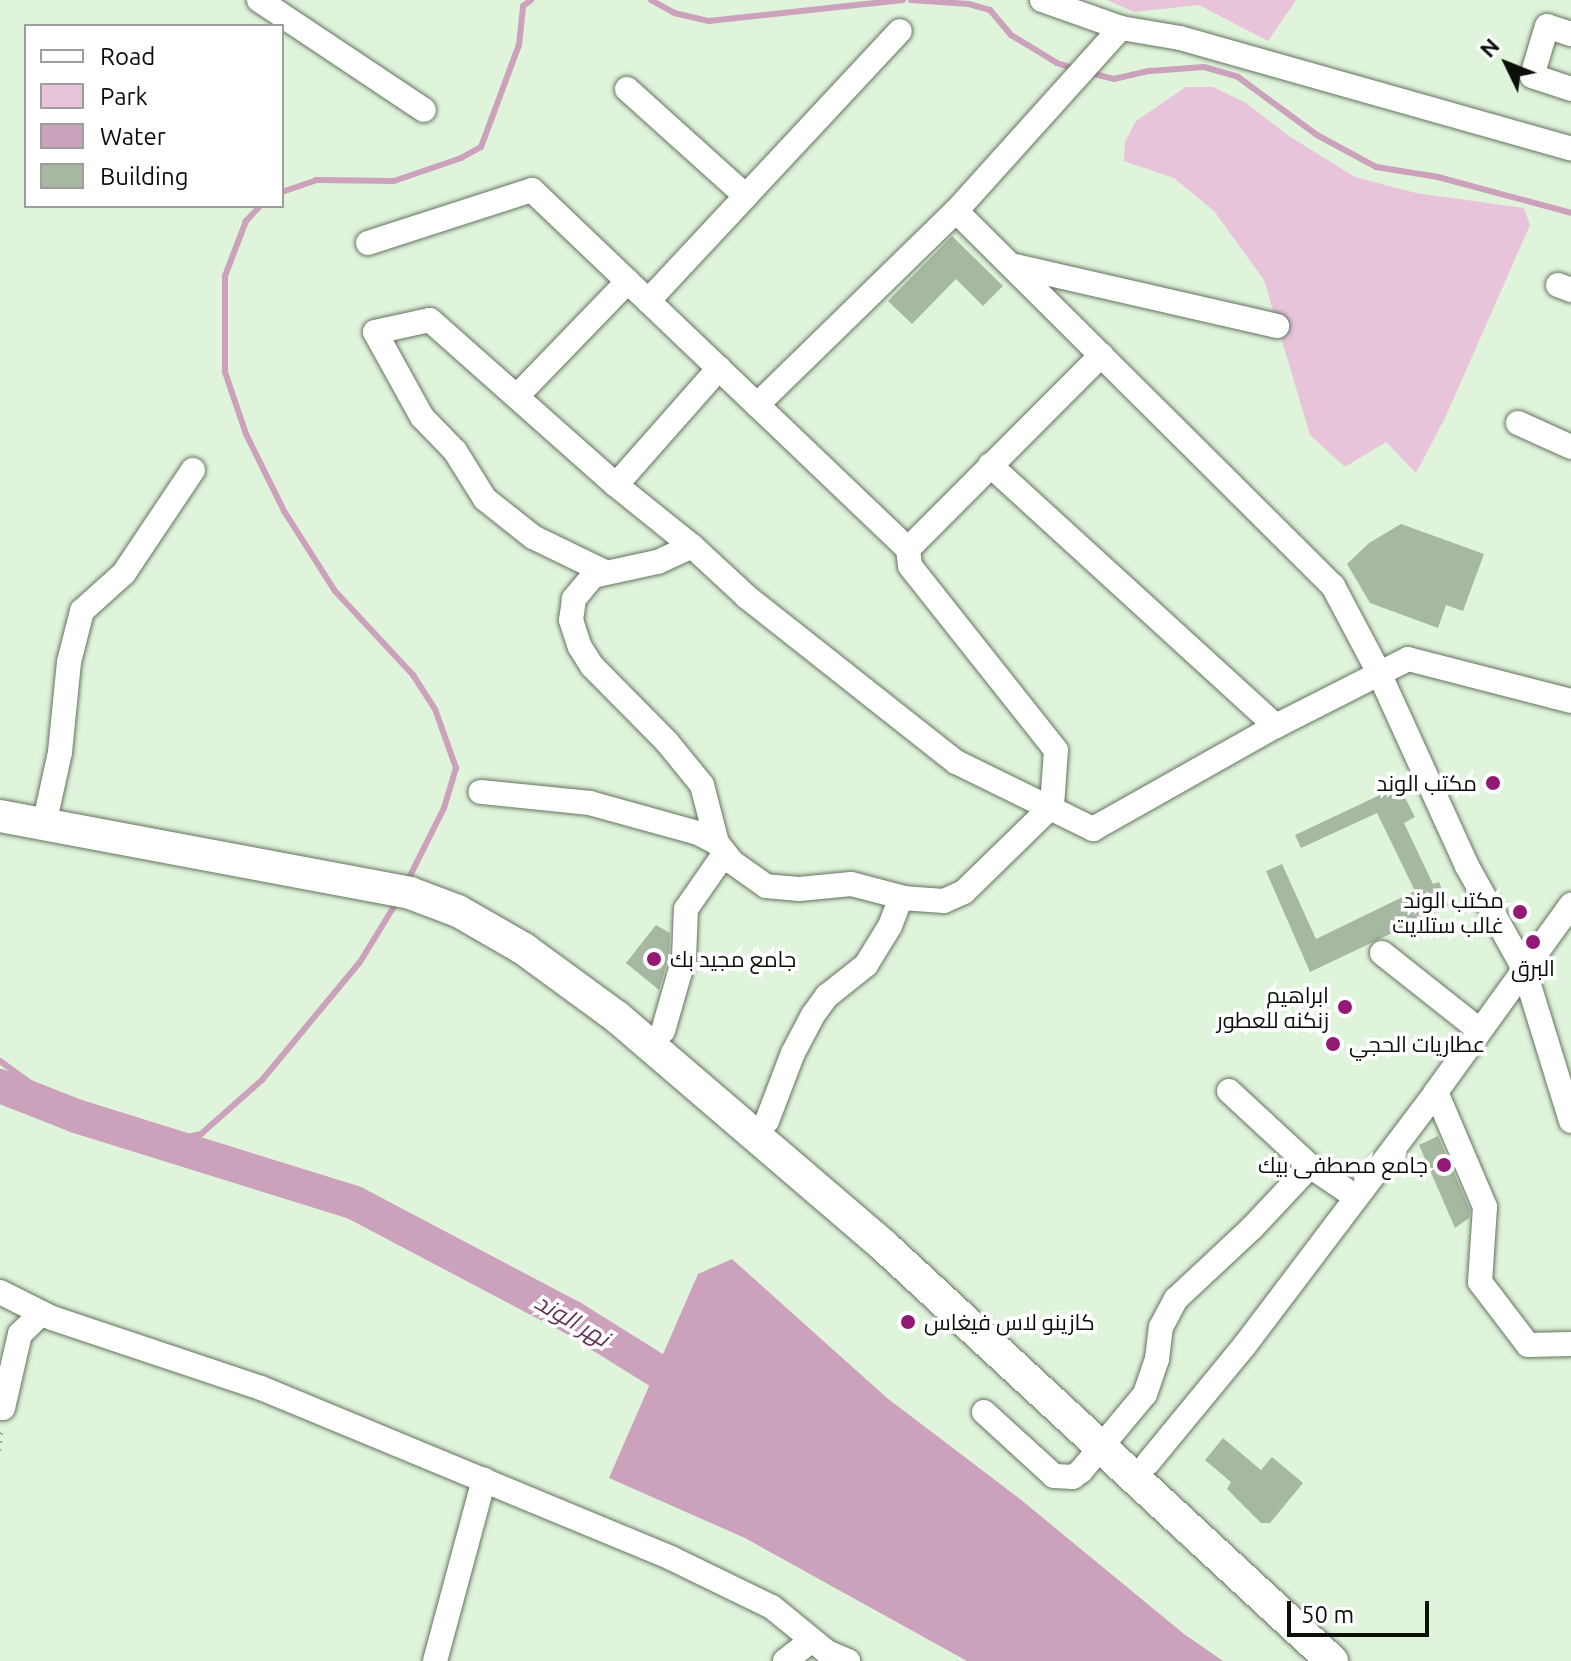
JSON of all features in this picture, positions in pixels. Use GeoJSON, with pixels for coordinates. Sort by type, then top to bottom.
{"type":"FeatureCollection","features":[{"type":"Feature","properties":{"kind":"main road"},"geometry":{"type":"LineString","coordinates":[[0,816],[436,893],[465,895],[534,934],[598,979],[663,1031],[897,1234],[1142,1470],[1358,1661]]}},
{"type":"Feature","properties":{"kind":"main road"},"geometry":{"type":"LineString","coordinates":[[436,893],[598,1001],[1110,1440]]}},
{"type":"Feature","properties":{"kind":"main road"},"geometry":{"type":"LineString","coordinates":[[1142,1470],[1332,1661]]}},
{"type":"Feature","properties":{"kind":"street"},"geometry":{"type":"LineString","coordinates":[[259,0],[424,110]]}},
{"type":"Feature","properties":{"kind":"street"},"geometry":{"type":"LineString","coordinates":[[1042,0],[1121,28],[1180,38],[1571,149]]}},
{"type":"Feature","properties":{"kind":"street"},"geometry":{"type":"LineString","coordinates":[[1571,34],[1547,26],[1532,76],[1571,89]]}},
{"type":"Feature","properties":{"kind":"street"},"geometry":{"type":"LineString","coordinates":[[757,405],[956,211],[1121,28]]}},
{"type":"Feature","properties":{"kind":"street"},"geometry":{"type":"LineString","coordinates":[[648,301],[900,31]]}},
{"type":"Feature","properties":{"kind":"street"},"geometry":{"type":"LineString","coordinates":[[627,89],[746,196]]}},
{"type":"Feature","properties":{"kind":"street"},"geometry":{"type":"LineString","coordinates":[[368,243],[532,190],[908,549],[910,566],[1056,750],[1052,806],[955,898],[944,901],[901,898],[851,884],[799,889],[766,886],[749,877],[721,848],[698,833],[590,803],[481,792]]}},
{"type":"Feature","properties":{"kind":"street"},"geometry":{"type":"LineString","coordinates":[[956,211],[1015,266],[1333,586],[1379,673],[1450,831],[1524,969],[1561,1064],[1571,1121]]}},
{"type":"Feature","properties":{"kind":"street"},"geometry":{"type":"LineString","coordinates":[[1015,266],[1277,326]]}},
{"type":"Feature","properties":{"kind":"street"},"geometry":{"type":"LineString","coordinates":[[518,395],[628,281]]}},
{"type":"Feature","properties":{"kind":"street"},"geometry":{"type":"LineString","coordinates":[[603,571],[533,537],[485,499],[455,451],[422,417],[375,332],[430,320],[747,597],[956,762],[1052,806],[1093,829],[1276,726],[1408,659],[1571,701]]}},
{"type":"Feature","properties":{"kind":"street"},"geometry":{"type":"LineString","coordinates":[[908,549],[1101,355]]}},
{"type":"Feature","properties":{"kind":"street"},"geometry":{"type":"LineString","coordinates":[[616,485],[719,368]]}},
{"type":"Feature","properties":{"kind":"street"},"geometry":{"type":"LineString","coordinates":[[1518,423],[1571,447]]}},
{"type":"Feature","properties":{"kind":"street"},"geometry":{"type":"LineString","coordinates":[[990,465],[1276,726]]}},
{"type":"Feature","properties":{"kind":"street"},"geometry":{"type":"LineString","coordinates":[[44,825],[60,752],[69,662],[82,611],[124,573],[193,470]]}},
{"type":"Feature","properties":{"kind":"street"},"geometry":{"type":"LineString","coordinates":[[663,1031],[684,958],[686,909],[721,848],[702,785],[667,742],[592,666],[580,647],[571,620],[574,599],[585,581],[603,571],[657,562],[692,546]]}},
{"type":"Feature","properties":{"kind":"street"},"geometry":{"type":"LineString","coordinates":[[767,1121],[793,1053],[813,1015],[827,996],[866,965],[890,926],[901,898]]}},
{"type":"Feature","properties":{"kind":"street"},"geometry":{"type":"LineString","coordinates":[[1142,1470],[1245,1345],[1436,1092],[1571,905]]}},
{"type":"Feature","properties":{"kind":"street"},"geometry":{"type":"LineString","coordinates":[[1382,953],[1479,1030]]}},
{"type":"Feature","properties":{"kind":"street"},"geometry":{"type":"LineString","coordinates":[[1229,1091],[1310,1166],[1356,1197]]}},
{"type":"Feature","properties":{"kind":"street"},"geometry":{"type":"LineString","coordinates":[[1436,1092],[1485,1207],[1480,1282],[1528,1345],[1571,1344]]}},
{"type":"Feature","properties":{"kind":"street"},"geometry":{"type":"LineString","coordinates":[[984,1412],[1054,1476],[1073,1477],[1110,1440],[1140,1402],[1152,1379],[1161,1327],[1176,1299],[1252,1228],[1310,1166]]}},
{"type":"Feature","properties":{"kind":"street"},"geometry":{"type":"LineString","coordinates":[[0,1292],[42,1313],[261,1388],[396,1447],[657,1552],[772,1607],[827,1652],[848,1661]]}},
{"type":"Feature","properties":{"kind":"street"},"geometry":{"type":"LineString","coordinates":[[3,1408],[20,1334],[42,1313]]}},
{"type":"Feature","properties":{"kind":"street"},"geometry":{"type":"LineString","coordinates":[[435,1661],[484,1480]]}},
{"type":"Feature","properties":{"kind":"street"},"geometry":{"type":"LineString","coordinates":[[785,1661],[812,1640]]}},
{"type":"Feature","properties":{"kind":"green space"},"geometry":{"type":"Polygon","coordinates":[[[1107,0],[1296,0],[1268,41],[1199,5],[1134,12],[1107,0]]]}},
{"type":"Feature","properties":{"kind":"green space"},"geometry":{"type":"Polygon","coordinates":[[[1186,87],[1213,87],[1246,103],[1289,136],[1355,177],[1416,193],[1524,208],[1530,225],[1445,418],[1416,473],[1386,442],[1345,467],[1310,435],[1264,280],[1214,211],[1174,178],[1124,161],[1125,142],[1136,121],[1186,87]]]}},
{"type":"Feature","properties":{"kind":"water"},"geometry":{"type":"Polygon","coordinates":[[[732,1259],[887,1398],[1020,1499],[1184,1634],[1223,1661],[967,1661],[745,1538],[609,1478],[698,1274],[732,1259]]]}},
{"type":"Feature","properties":{"kind":"building"},"geometry":{"type":"Polygon","coordinates":[[[952,236],[1003,286],[983,306],[956,279],[912,324],[888,301],[952,236]]]}},
{"type":"Feature","properties":{"kind":"building"},"geometry":{"type":"Polygon","coordinates":[[[1401,524],[1484,554],[1463,611],[1446,605],[1438,628],[1370,603],[1347,564],[1369,543],[1401,524]]]}},
{"type":"Feature","properties":{"kind":"building"},"geometry":{"type":"Polygon","coordinates":[[[1399,786],[1415,817],[1404,823],[1433,884],[1439,882],[1449,906],[1310,972],[1266,871],[1282,864],[1316,939],[1415,891],[1377,813],[1301,848],[1295,835],[1399,786]]]}},
{"type":"Feature","properties":{"kind":"building","name":"جامع مجيد بك"},"geometry":{"type":"Polygon","coordinates":[[[656,925],[670,933],[669,956],[659,990],[626,963],[656,925]]]}},
{"type":"Feature","properties":{"kind":"building","name":"جامع مصطفى بيك"},"geometry":{"type":"Polygon","coordinates":[[[1438,1136],[1470,1210],[1469,1218],[1455,1228],[1419,1145],[1438,1136]]]}},
{"type":"Feature","properties":{"kind":"building"},"geometry":{"type":"Polygon","coordinates":[[[1223,1438],[1261,1470],[1272,1457],[1303,1483],[1270,1523],[1261,1523],[1227,1489],[1231,1482],[1205,1460],[1223,1438]]]}},
{"type":"Feature","properties":{"kind":"waterway"},"geometry":{"type":"LineString","coordinates":[[284,191],[316,180],[394,181],[461,158],[481,147],[519,45],[523,6],[531,0]]}},
{"type":"Feature","properties":{"kind":"waterway"},"geometry":{"type":"LineString","coordinates":[[651,0],[674,13],[709,21],[903,0]]}},
{"type":"Feature","properties":{"kind":"waterway"},"geometry":{"type":"LineString","coordinates":[[911,0],[969,4],[990,10],[1011,35],[1057,63],[1076,69]]}},
{"type":"Feature","properties":{"kind":"waterway"},"geometry":{"type":"LineString","coordinates":[[1091,73],[1114,79],[1150,71],[1204,67],[1238,77],[1317,135],[1376,167],[1438,177],[1571,213]]}},
{"type":"Feature","properties":{"kind":"waterway"},"geometry":{"type":"LineString","coordinates":[[258,208],[246,221],[225,276],[225,372],[246,434],[284,511],[335,591],[413,675],[435,709],[456,768],[444,808],[407,882]]}},
{"type":"Feature","properties":{"kind":"waterway"},"geometry":{"type":"LineString","coordinates":[[163,1142],[201,1134],[262,1080],[360,962],[398,900]]}},
{"type":"Feature","properties":{"kind":"waterway"},"geometry":{"type":"LineString","coordinates":[[0,1061],[76,1116]]}},
{"type":"Feature","properties":{"kind":"waterway","name":"نهر الوند"},"geometry":{"type":"LineString","coordinates":[[0,1086],[76,1116],[355,1203],[573,1318],[696,1395]]}},
{"type":"Feature","properties":{"kind":"place","name":"مكتب الوند"},"geometry":{"type":"Point","coordinates":[1493,783]}},
{"type":"Feature","properties":{"kind":"place","name":"مكتب الوند غالب ستلايت"},"geometry":{"type":"Point","coordinates":[1520,912]}},
{"type":"Feature","properties":{"kind":"place","name":"البرق"},"geometry":{"type":"Point","coordinates":[1533,942]}},
{"type":"Feature","properties":{"kind":"place","name":"جامع مجيد بك"},"geometry":{"type":"Point","coordinates":[654,959]}},
{"type":"Feature","properties":{"kind":"place","name":"ابراهيم زنكنه للعطور"},"geometry":{"type":"Point","coordinates":[1345,1007]}},
{"type":"Feature","properties":{"kind":"place","name":"عطاريات الحجي"},"geometry":{"type":"Point","coordinates":[1333,1044]}},
{"type":"Feature","properties":{"kind":"place","name":"جامع مصطفى بيك"},"geometry":{"type":"Point","coordinates":[1444,1165]}},
{"type":"Feature","properties":{"kind":"place","name":"كازينو لاس فيغاس"},"geometry":{"type":"Point","coordinates":[908,1322]}}]}
